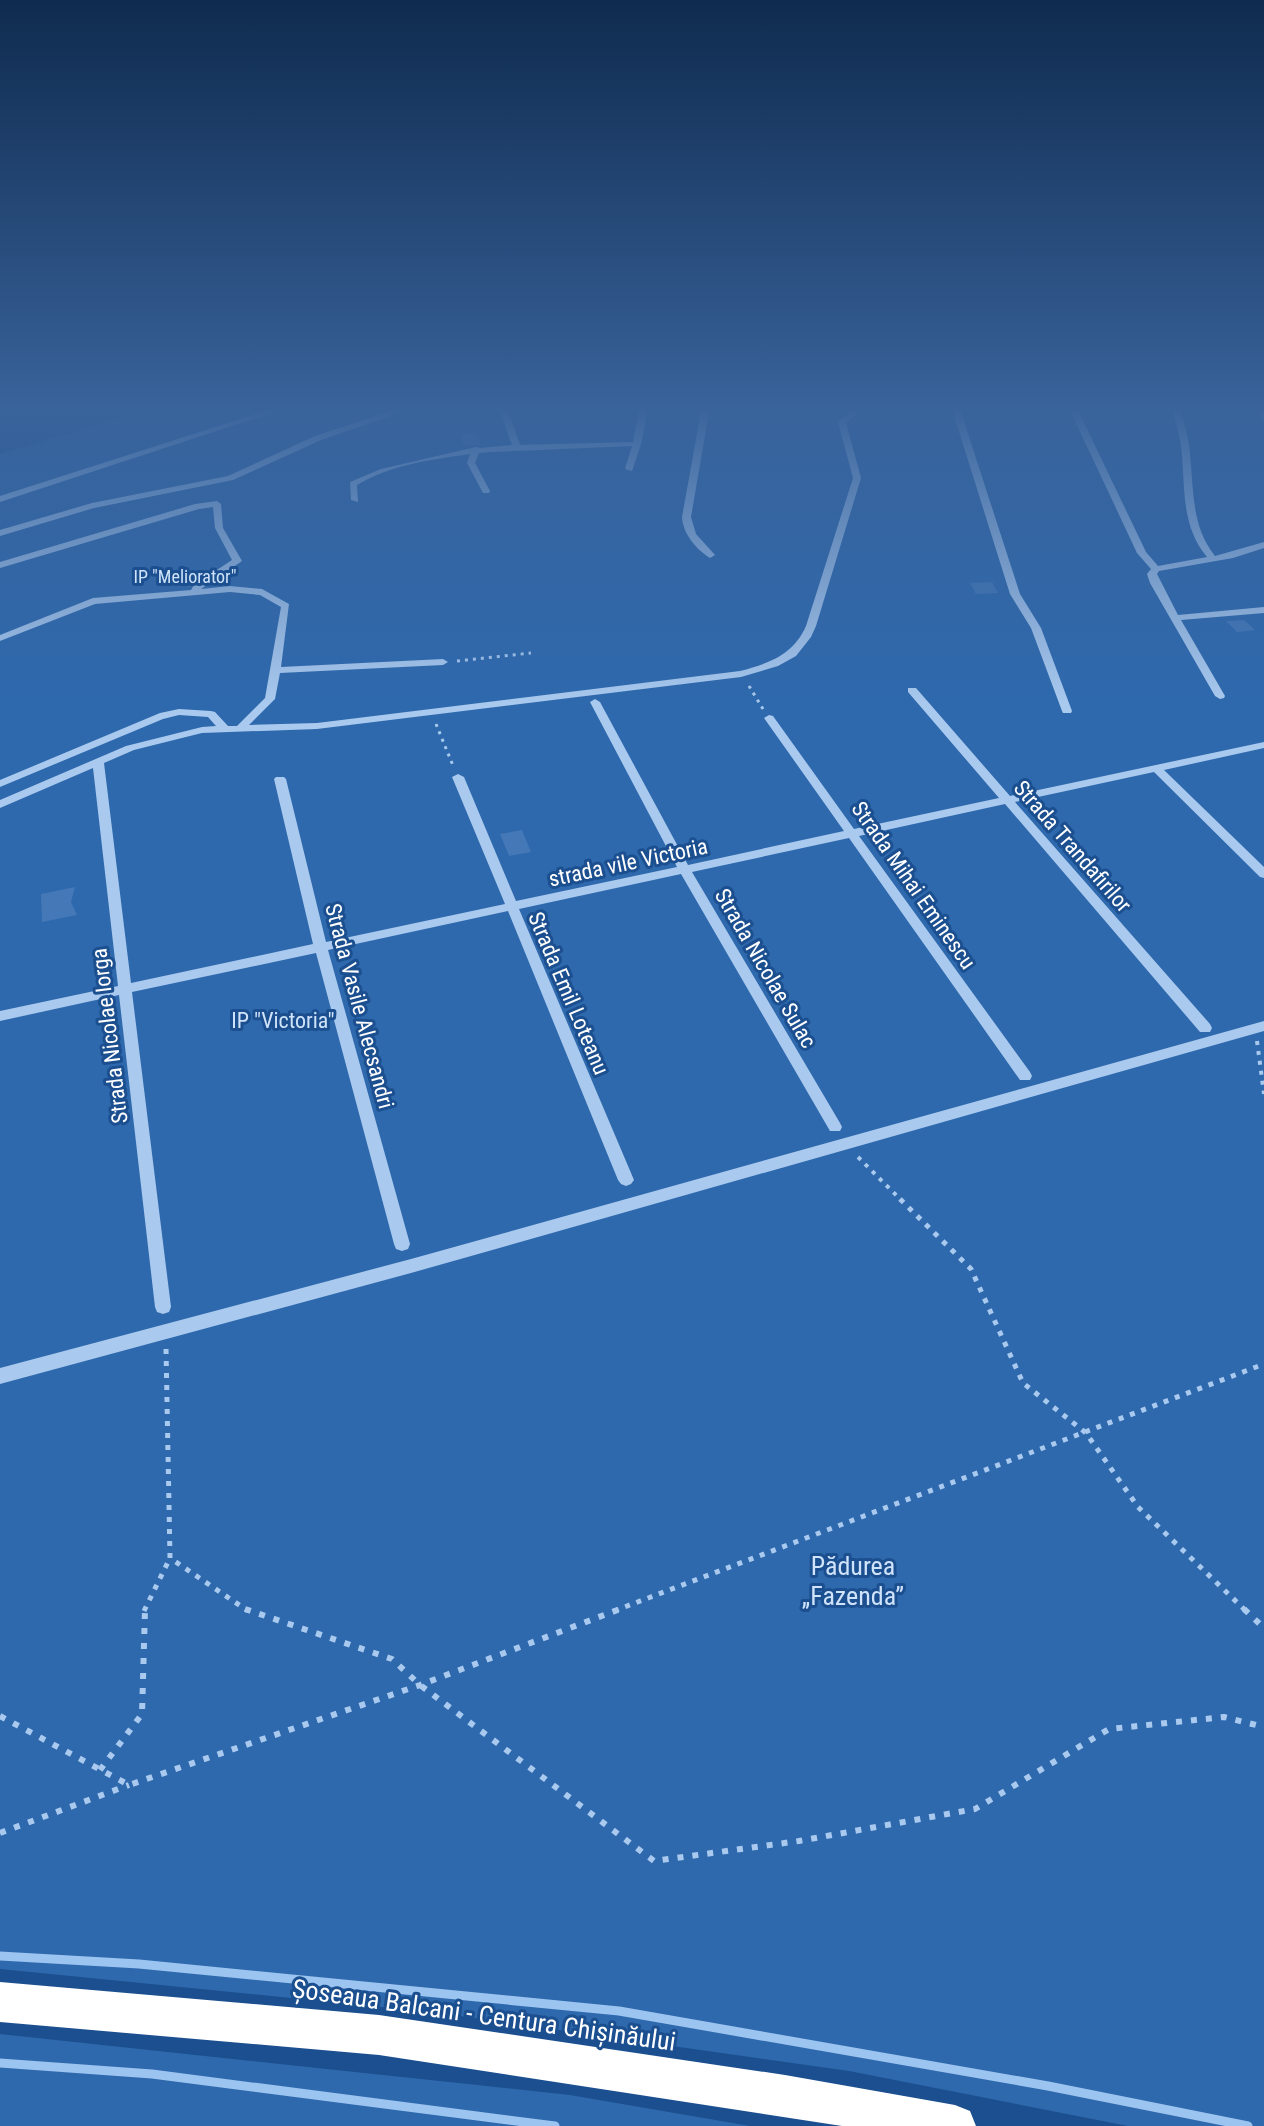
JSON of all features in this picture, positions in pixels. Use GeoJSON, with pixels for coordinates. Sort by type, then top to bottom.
{"type":"FeatureCollection","features":[{"type":"Feature","properties":{"kind":"highway","name":"Șoseaua Balcani - Centura Chișinăului"},"geometry":{"type":"LineString","coordinates":[[0,2002],[379,2035],[785,2095],[955,2126]]}},
{"type":"Feature","properties":{"kind":"street"},"geometry":{"type":"LineString","coordinates":[[0,533],[96,505]]}},
{"type":"Feature","properties":{"kind":"street"},"geometry":{"type":"LineString","coordinates":[[0,565],[205,505]]}},
{"type":"Feature","properties":{"kind":"street"},"geometry":{"type":"LineString","coordinates":[[194,593],[197,587],[237,561],[219,528],[217,505]]}},
{"type":"Feature","properties":{"kind":"street"},"geometry":{"type":"LineString","coordinates":[[685,505],[687,525],[710,555]]}},
{"type":"Feature","properties":{"kind":"street"},"geometry":{"type":"LineString","coordinates":[[0,804],[130,748],[224,728],[317,726],[741,674],[778,662],[805,644],[848,505]]}},
{"type":"Feature","properties":{"kind":"street"},"geometry":{"type":"LineString","coordinates":[[987,505],[1015,594],[1036,628],[1067,711]]}},
{"type":"Feature","properties":{"kind":"street"},"geometry":{"type":"LineString","coordinates":[[1119,505],[1142,553],[1156,569]]}},
{"type":"Feature","properties":{"kind":"street"},"geometry":{"type":"LineString","coordinates":[[1191,505],[1194,531],[1202,548],[1213,559]]}},
{"type":"Feature","properties":{"kind":"street"},"geometry":{"type":"LineString","coordinates":[[1220,696],[1152,574],[1156,569],[1213,559],[1264,545]]}},
{"type":"Feature","properties":{"kind":"street"},"geometry":{"type":"LineString","coordinates":[[0,638],[93,601],[230,589],[262,592],[286,606],[270,699],[241,727]]}},
{"type":"Feature","properties":{"kind":"street"},"geometry":{"type":"LineString","coordinates":[[1175,618],[1264,610]]}},
{"type":"Feature","properties":{"kind":"street"},"geometry":{"type":"LineString","coordinates":[[275,670],[443,662]]}},
{"type":"Feature","properties":{"kind":"street","name":"Strada Trandafirilor"},"geometry":{"type":"LineString","coordinates":[[912,690],[1205,1028]]}},
{"type":"Feature","properties":{"kind":"street","name":"Strada Nicolae Sulac"},"geometry":{"type":"LineString","coordinates":[[595,702],[685,871],[835,1127]]}},
{"type":"Feature","properties":{"kind":"street"},"geometry":{"type":"LineString","coordinates":[[0,784],[160,716],[179,712],[211,714],[224,728]]}},
{"type":"Feature","properties":{"kind":"street","name":"Strada Mihai Eminescu"},"geometry":{"type":"LineString","coordinates":[[769,718],[1025,1076]]}},
{"type":"Feature","properties":{"kind":"street","name":"strada vile Victoria"},"geometry":{"type":"LineString","coordinates":[[0,1016],[1264,745]]}},
{"type":"Feature","properties":{"kind":"street","name":"Strada Nicolae Iorga"},"geometry":{"type":"LineString","coordinates":[[98,761],[163,1307]]}},
{"type":"Feature","properties":{"kind":"street"},"geometry":{"type":"LineString","coordinates":[[1157,769],[1264,874]]}},
{"type":"Feature","properties":{"kind":"street","name":"Strada Emil Loteanu"},"geometry":{"type":"LineString","coordinates":[[458,777],[626,1180]]}},
{"type":"Feature","properties":{"kind":"street","name":"Strada Vasile Alecsandri"},"geometry":{"type":"LineString","coordinates":[[280,779],[321,949],[402,1244]]}},
{"type":"Feature","properties":{"kind":"street"},"geometry":{"type":"LineString","coordinates":[[0,1376],[411,1266],[1260,1028]]}},
{"type":"Feature","properties":{"kind":"path"},"geometry":{"type":"LineString","coordinates":[[443,662],[531,653]]}},
{"type":"Feature","properties":{"kind":"path"},"geometry":{"type":"LineString","coordinates":[[741,674],[769,718]]}},
{"type":"Feature","properties":{"kind":"path"},"geometry":{"type":"LineString","coordinates":[[431,711],[458,777]]}},
{"type":"Feature","properties":{"kind":"path"},"geometry":{"type":"LineString","coordinates":[[1260,1028],[1264,1094]]}},
{"type":"Feature","properties":{"kind":"path"},"geometry":{"type":"LineString","coordinates":[[844,1143],[971,1269],[1023,1383],[1086,1433],[1138,1507],[1264,1628]]}},
{"type":"Feature","properties":{"kind":"path"},"geometry":{"type":"LineString","coordinates":[[100,1770],[142,1714],[144,1611],[170,1558],[165,1330]]}},
{"type":"Feature","properties":{"kind":"path"},"geometry":{"type":"LineString","coordinates":[[0,1833],[420,1685],[1264,1364]]}},
{"type":"Feature","properties":{"kind":"path"},"geometry":{"type":"LineString","coordinates":[[170,1558],[254,1615],[392,1659],[420,1685],[654,1861],[799,1841],[975,1809],[1109,1729],[1224,1717],[1264,1727]]}},
{"type":"Feature","properties":{"kind":"path"},"geometry":{"type":"LineString","coordinates":[[0,1716],[129,1785]]}},
{"type":"Feature","properties":{"kind":"green space"},"geometry":{"type":"Polygon","coordinates":[[[0,505],[1264,505],[1264,2126],[1128,2126],[849,2071],[432,2012],[0,1969],[0,505]]]}},
{"type":"Feature","properties":{"kind":"green space"},"geometry":{"type":"Polygon","coordinates":[[[0,2034],[570,2095],[750,2126],[0,2126],[0,2034]]]}},
{"type":"Feature","properties":{"kind":"building"},"geometry":{"type":"Polygon","coordinates":[[[992,582],[998,593],[976,594],[970,583],[992,582]]]}},
{"type":"Feature","properties":{"kind":"building"},"geometry":{"type":"Polygon","coordinates":[[[1244,620],[1255,630],[1237,632],[1226,621],[1244,620]]]}},
{"type":"Feature","properties":{"kind":"building"},"geometry":{"type":"Polygon","coordinates":[[[522,830],[531,852],[509,856],[500,834],[522,830]]]}},
{"type":"Feature","properties":{"kind":"building"},"geometry":{"type":"Polygon","coordinates":[[[75,887],[71,902],[77,915],[42,922],[41,894],[75,887]]]}},
{"type":"Feature","properties":{"kind":"waterway"},"geometry":{"type":"LineString","coordinates":[[0,1956],[139,1964],[619,2011],[1048,2086],[1248,2126]]}},
{"type":"Feature","properties":{"kind":"waterway"},"geometry":{"type":"LineString","coordinates":[[0,2063],[152,2074],[555,2126]]}},
{"type":"Feature","properties":{"kind":"park label","name":"IP \"Meliorator\""},"geometry":{"type":"Point","coordinates":[185,577]}},
{"type":"Feature","properties":{"kind":"park label","name":"IP \"Victoria\""},"geometry":{"type":"Point","coordinates":[283,1020]}},
{"type":"Feature","properties":{"kind":"park label","name":"Pădurea „Fazenda”"},"geometry":{"type":"Point","coordinates":[853,1581]}}]}
